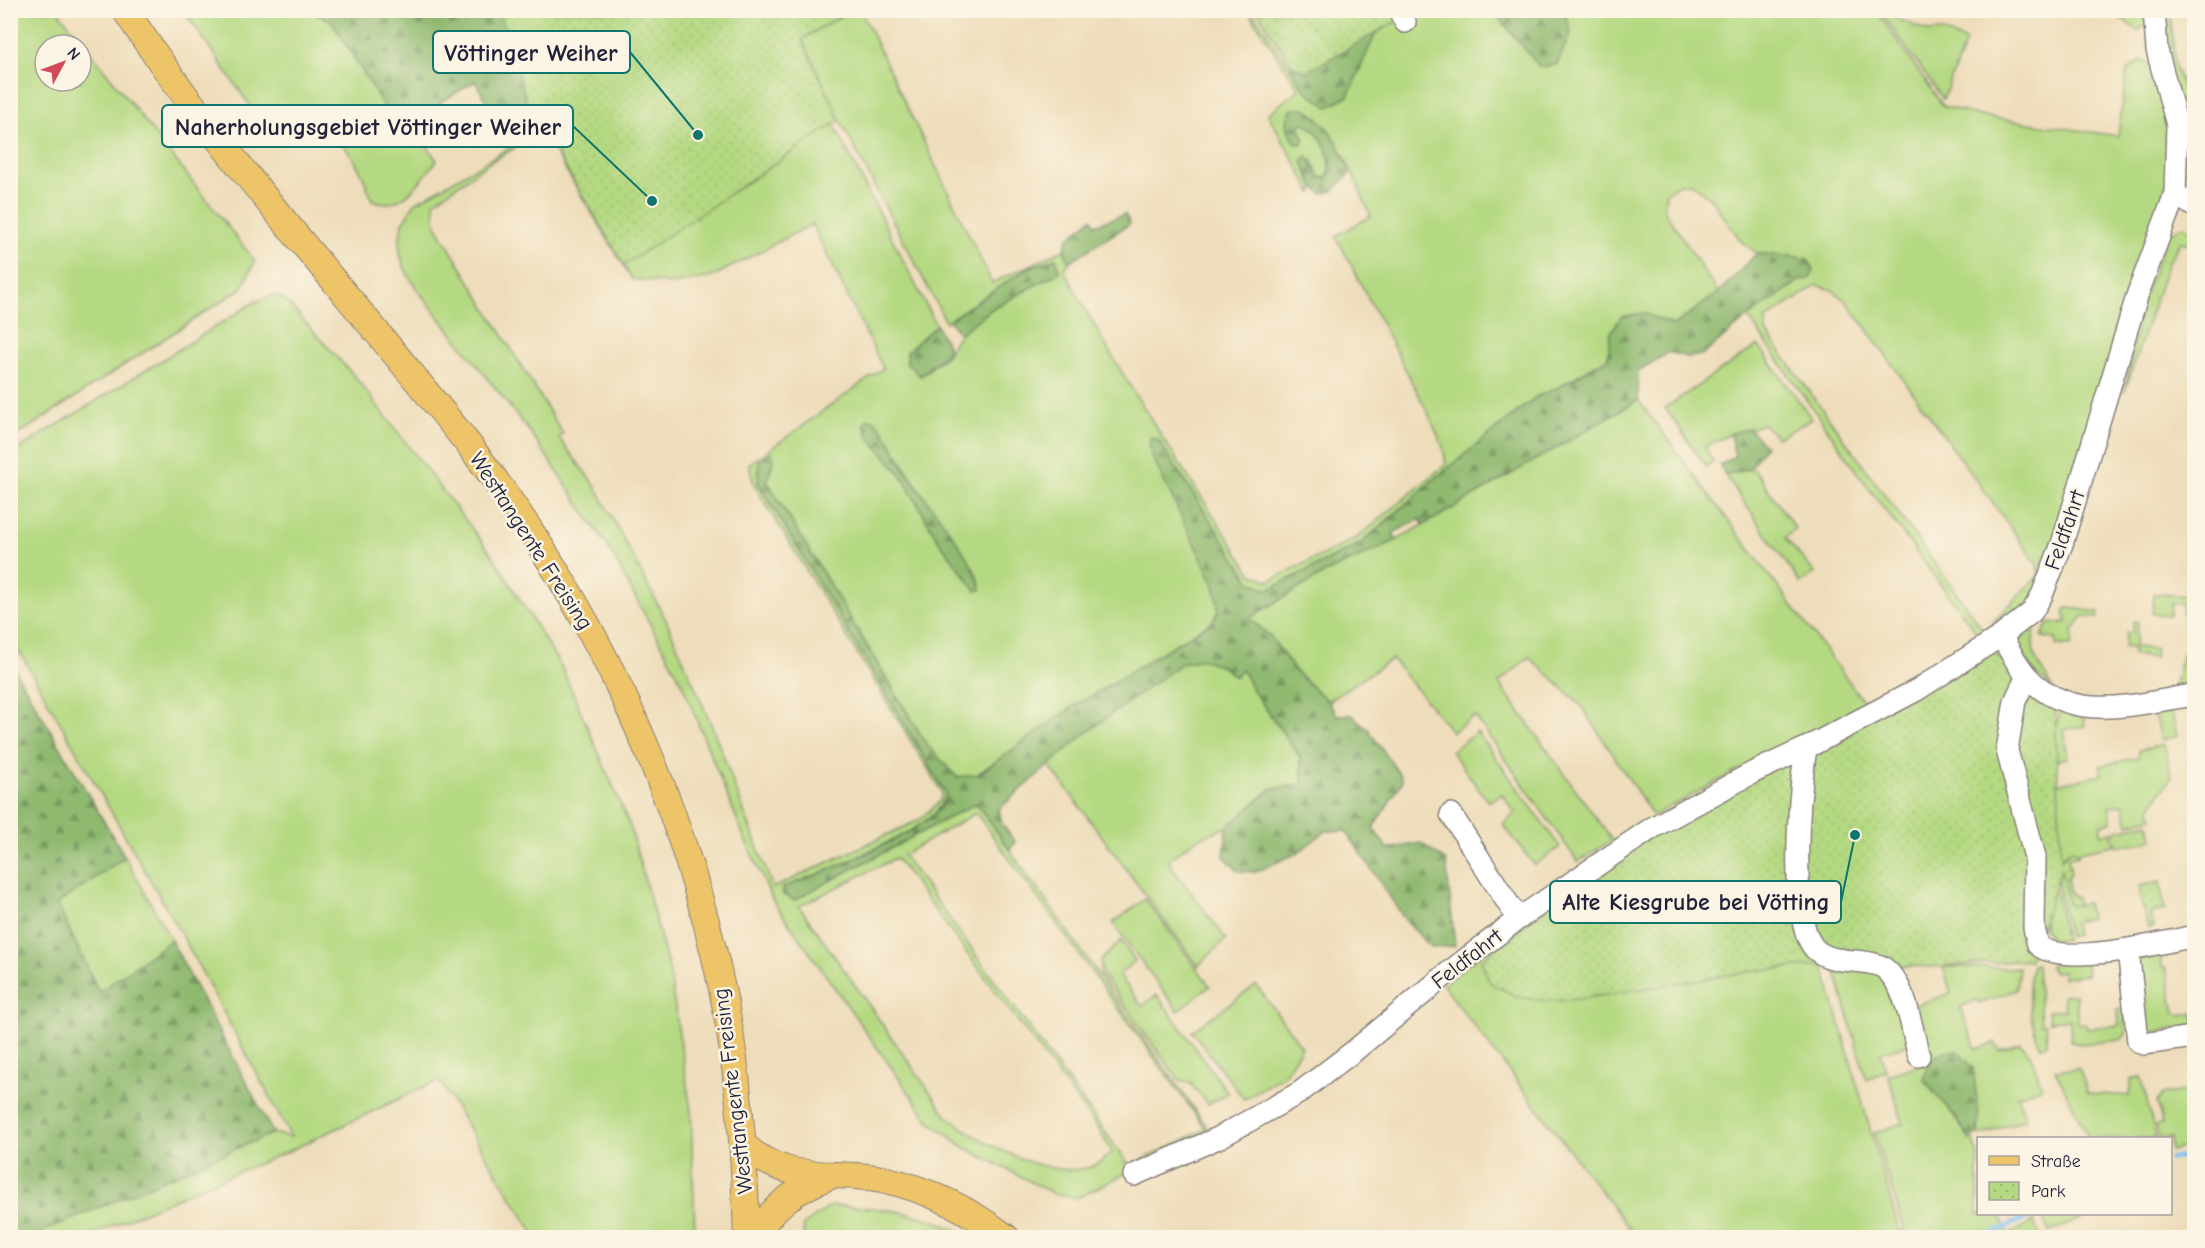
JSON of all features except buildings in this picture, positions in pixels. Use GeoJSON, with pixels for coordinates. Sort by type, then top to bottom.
{"type":"FeatureCollection","features":[{"type":"Feature","properties":{"kind":"main road","name":"Westtangente Freising"},"geometry":{"type":"LineString","coordinates":[[125,10],[228,152],[472,450],[564,583],[598,643],[633,714],[687,849],[722,987],[734,1060],[742,1144],[747,1238]]}},
{"type":"Feature","properties":{"kind":"main road"},"geometry":{"type":"LineString","coordinates":[[742,1144],[758,1158],[785,1171],[881,1179],[914,1188],[956,1205],[1007,1238]]}},
{"type":"Feature","properties":{"kind":"main road"},"geometry":{"type":"LineString","coordinates":[[754,1238],[765,1219],[784,1199],[830,1176]]}},
{"type":"Feature","properties":{"kind":"street","name":"Feldfahrt"},"geometry":{"type":"LineString","coordinates":[[1134,1175],[1220,1137],[1299,1093],[1518,919],[1684,808],[1917,690],[2001,636],[2032,612],[2044,591],[2068,525],[2138,293],[2175,194],[2177,125],[2157,50],[2154,10]]}},
{"type":"Feature","properties":{"kind":"street"},"geometry":{"type":"LineString","coordinates":[[2175,194],[2194,207]]}},
{"type":"Feature","properties":{"kind":"street"},"geometry":{"type":"LineString","coordinates":[[2001,636],[2027,676],[2050,693],[2088,708],[2194,695]]}},
{"type":"Feature","properties":{"kind":"street"},"geometry":{"type":"LineString","coordinates":[[2027,676],[2015,701],[2007,750],[2035,857],[2036,941],[2048,952],[2065,954],[2128,949],[2164,934],[2194,936]]}},
{"type":"Feature","properties":{"kind":"street"},"geometry":{"type":"LineString","coordinates":[[1806,748],[1799,794],[1796,839],[1804,922],[1809,941],[1817,951],[1829,958],[1864,962],[1883,967],[1899,987],[1919,1056]]}},
{"type":"Feature","properties":{"kind":"street"},"geometry":{"type":"LineString","coordinates":[[1451,814],[1518,919]]}},
{"type":"Feature","properties":{"kind":"street"},"geometry":{"type":"LineString","coordinates":[[2128,949],[2138,1041],[2144,1044],[2194,1037]]}},
{"type":"Feature","properties":{"kind":"green space"},"geometry":{"type":"Polygon","coordinates":[[[11,10],[58,11],[75,33],[33,33],[33,93],[93,93],[93,55],[255,261],[242,288],[11,439],[11,10]]]}},
{"type":"Feature","properties":{"kind":"green space"},"geometry":{"type":"Polygon","coordinates":[[[256,10],[309,11],[331,20],[398,129],[412,121],[437,161],[410,192],[393,202],[383,203],[372,200],[357,165],[343,144],[333,136],[311,124],[274,118],[253,110],[184,11],[212,11],[216,15],[256,10]]]}},
{"type":"Feature","properties":{"kind":"green space"},"geometry":{"type":"Polygon","coordinates":[[[1876,10],[1943,106],[1980,116],[2118,136],[2127,70],[2143,60],[2152,65],[2169,119],[2168,180],[2057,541],[2032,600],[1983,641],[1873,494],[1748,317],[1814,270],[1807,259],[1757,253],[1742,242],[1710,198],[1692,183],[1679,184],[1666,193],[1664,210],[1718,293],[1674,325],[1643,313],[1610,334],[1608,358],[1557,388],[1536,397],[1432,481],[1361,543],[1268,590],[1250,581],[1158,440],[1214,585],[1219,611],[1212,622],[1073,707],[976,775],[957,778],[927,745],[767,481],[772,466],[758,483],[946,793],[932,816],[921,824],[855,858],[794,900],[976,803],[1210,1131],[1077,1198],[1054,1194],[964,1147],[930,1122],[773,901],[744,837],[681,681],[608,547],[533,436],[417,289],[401,257],[400,236],[403,225],[415,203],[560,118],[803,64],[936,325],[907,352],[907,363],[921,376],[947,355],[959,334],[992,309],[1059,272],[1056,258],[1028,268],[946,322],[840,120],[802,39],[849,11],[861,11],[992,283],[1064,249],[1069,262],[1064,269],[1130,386],[1251,573],[1269,581],[1357,538],[1446,464],[1443,447],[1428,413],[1336,236],[1371,216],[1352,171],[1328,130],[1305,108],[1299,126],[1303,123],[1322,139],[1329,164],[1326,179],[1319,176],[1312,160],[1305,170],[1314,187],[1312,193],[1268,114],[1299,89],[1248,11],[1252,11],[1305,90],[1365,54],[1376,33],[1415,11],[1493,11],[1540,67],[1557,64],[1571,32],[1564,11],[1876,10]],[[541,133],[492,161],[434,202],[436,226],[563,434],[559,438],[596,487],[667,622],[713,729],[773,888],[919,820],[940,801],[942,792],[754,485],[749,464],[883,368],[812,224],[712,277],[673,284],[632,279],[546,137],[541,133]],[[1817,285],[1766,319],[1766,332],[1984,631],[2039,575],[2037,564],[1847,302],[1832,290],[1817,285]],[[869,437],[900,473],[938,540],[980,584],[889,439],[869,437]],[[976,813],[903,855],[1130,1166],[1206,1129],[976,813]],[[896,858],[799,906],[947,1116],[977,1137],[1016,1157],[1057,1169],[1076,1170],[1093,1166],[1112,1152],[1097,1127],[896,858]]]}},
{"type":"Feature","properties":{"kind":"green space"},"geometry":{"type":"Polygon","coordinates":[[[309,11],[500,11],[528,106],[498,123],[475,81],[398,129],[331,20],[309,11]]]}},
{"type":"Feature","properties":{"kind":"green space"},"geometry":{"type":"Polygon","coordinates":[[[500,11],[849,11],[802,39],[840,120],[624,265],[528,106],[500,11]]]}},
{"type":"Feature","properties":{"kind":"green space"},"geometry":{"type":"Polygon","coordinates":[[[1257,11],[1415,11],[1306,72],[1292,65],[1257,11]]]}},
{"type":"Feature","properties":{"kind":"green space"},"geometry":{"type":"Polygon","coordinates":[[[1493,11],[1564,11],[1571,32],[1557,64],[1540,67],[1493,11]]]}},
{"type":"Feature","properties":{"kind":"green space"},"geometry":{"type":"Polygon","coordinates":[[[1880,11],[1893,11],[1891,16],[1930,32],[1941,31],[1966,41],[1943,99],[1880,11]]]}},
{"type":"Feature","properties":{"kind":"green space"},"geometry":{"type":"Polygon","coordinates":[[[2111,11],[2147,11],[2146,24],[2138,31],[2111,11]]]}},
{"type":"Feature","properties":{"kind":"green space"},"geometry":{"type":"Polygon","coordinates":[[[2160,11],[2170,11],[2175,66],[2194,114],[2194,189],[2187,174],[2163,46],[2160,11]]]}},
{"type":"Feature","properties":{"kind":"green space"},"geometry":{"type":"Polygon","coordinates":[[[1376,33],[1348,96],[1328,107],[1305,90],[1290,68],[1293,55],[1376,33]]]}},
{"type":"Feature","properties":{"kind":"green space"},"geometry":{"type":"Polygon","coordinates":[[[1305,108],[1321,121],[1333,136],[1350,173],[1333,191],[1322,194],[1314,187],[1302,160],[1307,156],[1319,176],[1326,179],[1332,169],[1323,142],[1315,130],[1303,123],[1299,126],[1304,138],[1301,144],[1297,144],[1287,123],[1291,110],[1305,108]]]}},
{"type":"Feature","properties":{"kind":"green space"},"geometry":{"type":"Polygon","coordinates":[[[1125,214],[1130,224],[1069,262],[1064,249],[1068,239],[1092,218],[1095,225],[1125,214]]]}},
{"type":"Feature","properties":{"kind":"green space"},"geometry":{"type":"Polygon","coordinates":[[[2182,226],[2194,231],[2194,245],[2181,242],[2168,262],[2124,393],[2142,301],[2167,235],[2182,226]]]}},
{"type":"Feature","properties":{"kind":"green space"},"geometry":{"type":"Polygon","coordinates":[[[1757,253],[1807,258],[1814,270],[1810,278],[1799,281],[1748,317],[1703,355],[1686,357],[1669,352],[1638,371],[1638,400],[1424,525],[1419,519],[1393,533],[1397,540],[1325,573],[1249,618],[1270,636],[1296,672],[1328,701],[1337,715],[1352,715],[1368,729],[1400,775],[1402,782],[1373,828],[1388,849],[1421,843],[1446,861],[1455,946],[1431,948],[1406,921],[1346,831],[1326,831],[1297,853],[1256,872],[1238,871],[1224,856],[1227,827],[1271,789],[1303,784],[1300,757],[1252,689],[1242,669],[1235,677],[1223,667],[1203,659],[1182,663],[1086,733],[999,809],[1002,824],[1015,842],[1010,850],[976,803],[794,900],[783,895],[782,888],[843,864],[912,830],[930,818],[942,806],[946,793],[758,483],[759,460],[771,452],[774,458],[767,481],[927,745],[957,777],[977,775],[1073,707],[1212,622],[1219,611],[1214,585],[1150,452],[1150,437],[1158,440],[1250,581],[1268,590],[1362,543],[1432,481],[1536,397],[1557,388],[1608,358],[1610,334],[1621,317],[1643,313],[1674,325],[1718,293],[1757,253]]]}},
{"type":"Feature","properties":{"kind":"green space"},"geometry":{"type":"Polygon","coordinates":[[[1056,258],[1059,272],[992,309],[959,334],[949,320],[1028,268],[1056,258]]]}},
{"type":"Feature","properties":{"kind":"green space"},"geometry":{"type":"Polygon","coordinates":[[[273,295],[285,300],[356,378],[493,556],[562,668],[630,826],[669,969],[691,1111],[695,1237],[536,1237],[439,1080],[287,1152],[87,1237],[28,1237],[273,1133],[291,1137],[183,937],[11,637],[11,454],[255,302],[273,295]]]}},
{"type":"Feature","properties":{"kind":"green space"},"geometry":{"type":"Polygon","coordinates":[[[936,325],[950,350],[920,376],[907,363],[907,352],[936,325]]]}},
{"type":"Feature","properties":{"kind":"green space"},"geometry":{"type":"Polygon","coordinates":[[[1758,345],[1812,419],[1777,438],[1764,424],[1730,434],[1705,447],[1713,462],[1706,466],[1665,408],[1758,345]]]}},
{"type":"Feature","properties":{"kind":"green space"},"geometry":{"type":"Polygon","coordinates":[[[1638,400],[1867,706],[1772,752],[1653,816],[1580,704],[1529,657],[1499,683],[1612,840],[1578,862],[1475,716],[1452,732],[1392,659],[1328,701],[1296,672],[1270,636],[1249,618],[1325,573],[1397,540],[1638,400]]]}},
{"type":"Feature","properties":{"kind":"green space"},"geometry":{"type":"Polygon","coordinates":[[[868,419],[875,420],[884,431],[904,468],[971,564],[981,590],[976,591],[938,540],[900,473],[869,437],[864,424],[868,419]]]}},
{"type":"Feature","properties":{"kind":"green space"},"geometry":{"type":"Polygon","coordinates":[[[1749,428],[1765,446],[1749,469],[1725,475],[1720,465],[1735,456],[1730,434],[1749,428]]]}},
{"type":"Feature","properties":{"kind":"green space"},"geometry":{"type":"Polygon","coordinates":[[[1749,469],[1755,470],[1795,528],[1785,538],[1815,573],[1800,583],[1725,475],[1749,469]]]}},
{"type":"Feature","properties":{"kind":"green space"},"geometry":{"type":"Polygon","coordinates":[[[2154,594],[2194,596],[2194,622],[2184,621],[2182,604],[2171,603],[2170,615],[2152,614],[2154,594]]]}},
{"type":"Feature","properties":{"kind":"green space"},"geometry":{"type":"Polygon","coordinates":[[[2067,608],[2099,612],[2098,618],[2083,616],[2073,631],[2072,646],[2056,645],[2056,639],[2042,637],[2047,624],[2067,622],[2064,611],[2067,608]]]}},
{"type":"Feature","properties":{"kind":"green space"},"geometry":{"type":"Polygon","coordinates":[[[2038,618],[2033,647],[2037,662],[2053,687],[2037,675],[2019,649],[2022,632],[2038,618]]]}},
{"type":"Feature","properties":{"kind":"green space"},"geometry":{"type":"Polygon","coordinates":[[[2133,621],[2138,622],[2135,647],[2156,649],[2155,658],[2133,655],[2133,648],[2124,647],[2126,633],[2132,633],[2133,621]]]}},
{"type":"Feature","properties":{"kind":"green space"},"geometry":{"type":"Polygon","coordinates":[[[1990,649],[2055,706],[2061,859],[2072,849],[2079,855],[2068,857],[2071,872],[2067,878],[2070,894],[2076,897],[2078,905],[2071,906],[2068,903],[2061,869],[2030,960],[1936,967],[1832,964],[1753,971],[1580,999],[1549,1001],[1518,997],[1490,983],[1481,961],[1560,895],[1668,823],[1990,649]]]}},
{"type":"Feature","properties":{"kind":"green space"},"geometry":{"type":"Polygon","coordinates":[[[2183,653],[2194,654],[2194,673],[2190,674],[2187,689],[2173,691],[2183,653]]]}},
{"type":"Feature","properties":{"kind":"green space"},"geometry":{"type":"Polygon","coordinates":[[[1203,659],[1223,667],[1235,677],[1242,668],[1252,689],[1300,757],[1303,784],[1271,789],[1227,827],[1197,839],[1169,859],[1171,866],[1226,939],[1198,966],[1048,764],[1086,733],[1182,663],[1203,659]]]}},
{"type":"Feature","properties":{"kind":"green space"},"geometry":{"type":"Polygon","coordinates":[[[10,662],[125,857],[57,904],[99,992],[171,940],[273,1133],[28,1238],[10,1237],[10,662]]]}},
{"type":"Feature","properties":{"kind":"green space"},"geometry":{"type":"Polygon","coordinates":[[[2062,708],[2083,716],[2085,726],[2063,730],[2068,758],[2047,762],[2050,740],[2062,708]]]}},
{"type":"Feature","properties":{"kind":"green space"},"geometry":{"type":"Polygon","coordinates":[[[2155,712],[2172,712],[2177,736],[2161,740],[2155,712]]]}},
{"type":"Feature","properties":{"kind":"green space"},"geometry":{"type":"Polygon","coordinates":[[[1477,732],[1560,847],[1534,865],[1503,824],[1515,813],[1502,794],[1488,802],[1451,751],[1477,732]]]}},
{"type":"Feature","properties":{"kind":"green space"},"geometry":{"type":"Polygon","coordinates":[[[2164,745],[2172,777],[2150,807],[2153,818],[2128,824],[2123,804],[2109,807],[2112,821],[2100,826],[2102,834],[2111,832],[2114,845],[2079,852],[2068,851],[2062,858],[2071,906],[2087,903],[2090,918],[2074,922],[2076,935],[2068,936],[2039,787],[2102,775],[2100,766],[2139,757],[2138,750],[2164,745]]]}},
{"type":"Feature","properties":{"kind":"green space"},"geometry":{"type":"Polygon","coordinates":[[[2037,788],[2065,940],[2053,940],[2044,929],[2037,788]]]}},
{"type":"Feature","properties":{"kind":"green space"},"geometry":{"type":"Polygon","coordinates":[[[2149,823],[2153,840],[2117,847],[2114,831],[2149,823]]]}},
{"type":"Feature","properties":{"kind":"green space"},"geometry":{"type":"Polygon","coordinates":[[[125,857],[171,940],[99,993],[57,904],[125,857]]]}},
{"type":"Feature","properties":{"kind":"green space"},"geometry":{"type":"Polygon","coordinates":[[[2160,882],[2165,910],[2150,913],[2153,927],[2148,928],[2140,896],[2140,886],[2160,882]]]}},
{"type":"Feature","properties":{"kind":"green space"},"geometry":{"type":"Polygon","coordinates":[[[1145,899],[1210,986],[1178,1011],[1113,923],[1145,899]]]}},
{"type":"Feature","properties":{"kind":"green space"},"geometry":{"type":"Polygon","coordinates":[[[1523,920],[1805,954],[1822,962],[1900,1233],[1904,1228],[1874,1133],[1903,1123],[1888,1075],[1928,1062],[1910,1007],[1951,993],[1943,967],[2019,968],[2016,990],[1979,1004],[1977,1000],[1960,1007],[1976,1049],[1995,1043],[1999,1050],[2021,1043],[2031,1056],[2042,1087],[2017,1096],[2026,1119],[1978,1136],[1979,1117],[1924,1080],[1956,1118],[1970,1140],[1972,1138],[1977,1153],[1977,1215],[2000,1215],[2008,1236],[2033,1221],[2041,1237],[1636,1237],[1443,985],[1523,920]]]}},
{"type":"Feature","properties":{"kind":"green space"},"geometry":{"type":"Polygon","coordinates":[[[1121,941],[1135,961],[1119,975],[1142,1006],[1157,995],[1228,1093],[1208,1104],[1190,1083],[1178,1079],[1101,973],[1101,960],[1121,941]]]}},
{"type":"Feature","properties":{"kind":"green space"},"geometry":{"type":"Polygon","coordinates":[[[2160,955],[2162,967],[2166,969],[2175,1012],[2181,1016],[2194,1013],[2194,1026],[2149,1033],[2144,1030],[2135,958],[2160,955]]]}},
{"type":"Feature","properties":{"kind":"green space"},"geometry":{"type":"Polygon","coordinates":[[[2085,958],[2087,975],[2063,978],[2062,971],[2053,972],[2050,967],[2053,963],[2085,958]]]}},
{"type":"Feature","properties":{"kind":"green space"},"geometry":{"type":"Polygon","coordinates":[[[2037,964],[2041,1023],[2046,1023],[2047,1043],[2041,1047],[2031,1018],[2029,996],[2032,965],[2037,964]]]}},
{"type":"Feature","properties":{"kind":"green space"},"geometry":{"type":"Polygon","coordinates":[[[1834,965],[1881,970],[1911,1043],[1881,1053],[1886,1071],[1866,1079],[1834,965]]]}},
{"type":"Feature","properties":{"kind":"green space"},"geometry":{"type":"Polygon","coordinates":[[[1256,985],[1302,1047],[1284,1075],[1244,1099],[1192,1031],[1256,985]]]}},
{"type":"Feature","properties":{"kind":"green space"},"geometry":{"type":"Polygon","coordinates":[[[2076,994],[2078,1024],[2086,1023],[2087,1028],[2119,1025],[2118,1009],[2124,1009],[2126,1034],[2121,1040],[2079,1044],[2071,1041],[2070,1019],[2049,1021],[2048,1011],[2065,1010],[2063,995],[2076,994]]]}},
{"type":"Feature","properties":{"kind":"green space"},"geometry":{"type":"Polygon","coordinates":[[[1943,1051],[1957,1051],[1973,1068],[1979,1117],[1977,1134],[1970,1140],[1956,1118],[1924,1080],[1928,1062],[1943,1051]]]}},
{"type":"Feature","properties":{"kind":"green space"},"geometry":{"type":"Polygon","coordinates":[[[2079,1068],[2088,1093],[2129,1096],[2131,1079],[2141,1077],[2156,1137],[2088,1137],[2055,1070],[2079,1068]]]}},
{"type":"Feature","properties":{"kind":"green space"},"geometry":{"type":"Polygon","coordinates":[[[2190,1090],[2194,1119],[2194,1145],[2172,1151],[2172,1137],[2159,1137],[2156,1125],[2162,1124],[2157,1102],[2161,1095],[2190,1090]]]}},
{"type":"Feature","properties":{"kind":"green space"},"geometry":{"type":"Polygon","coordinates":[[[831,1206],[885,1209],[920,1216],[953,1228],[969,1237],[804,1237],[803,1225],[831,1206]]]}},
{"type":"Feature","properties":{"kind":"green space"},"geometry":{"type":"Polygon","coordinates":[[[2046,1215],[2091,1215],[2049,1232],[2042,1217],[2046,1215]]]}},
{"type":"Feature","properties":{"kind":"waterway"},"geometry":{"type":"LineString","coordinates":[[2172,1159],[2194,1154]]}},
{"type":"Feature","properties":{"kind":"waterway"},"geometry":{"type":"LineString","coordinates":[[1983,1238],[2031,1215]]}},
{"type":"Feature","properties":{"kind":"place","name":"Vöttinger Weiher"},"geometry":{"type":"Point","coordinates":[698,135]}},
{"type":"Feature","properties":{"kind":"place","name":"Naherholungsgebiet Vöttinger Weiher"},"geometry":{"type":"Point","coordinates":[652,201]}},
{"type":"Feature","properties":{"kind":"place","name":"Alte Kiesgrube bei Vötting"},"geometry":{"type":"Point","coordinates":[1855,835]}}]}
